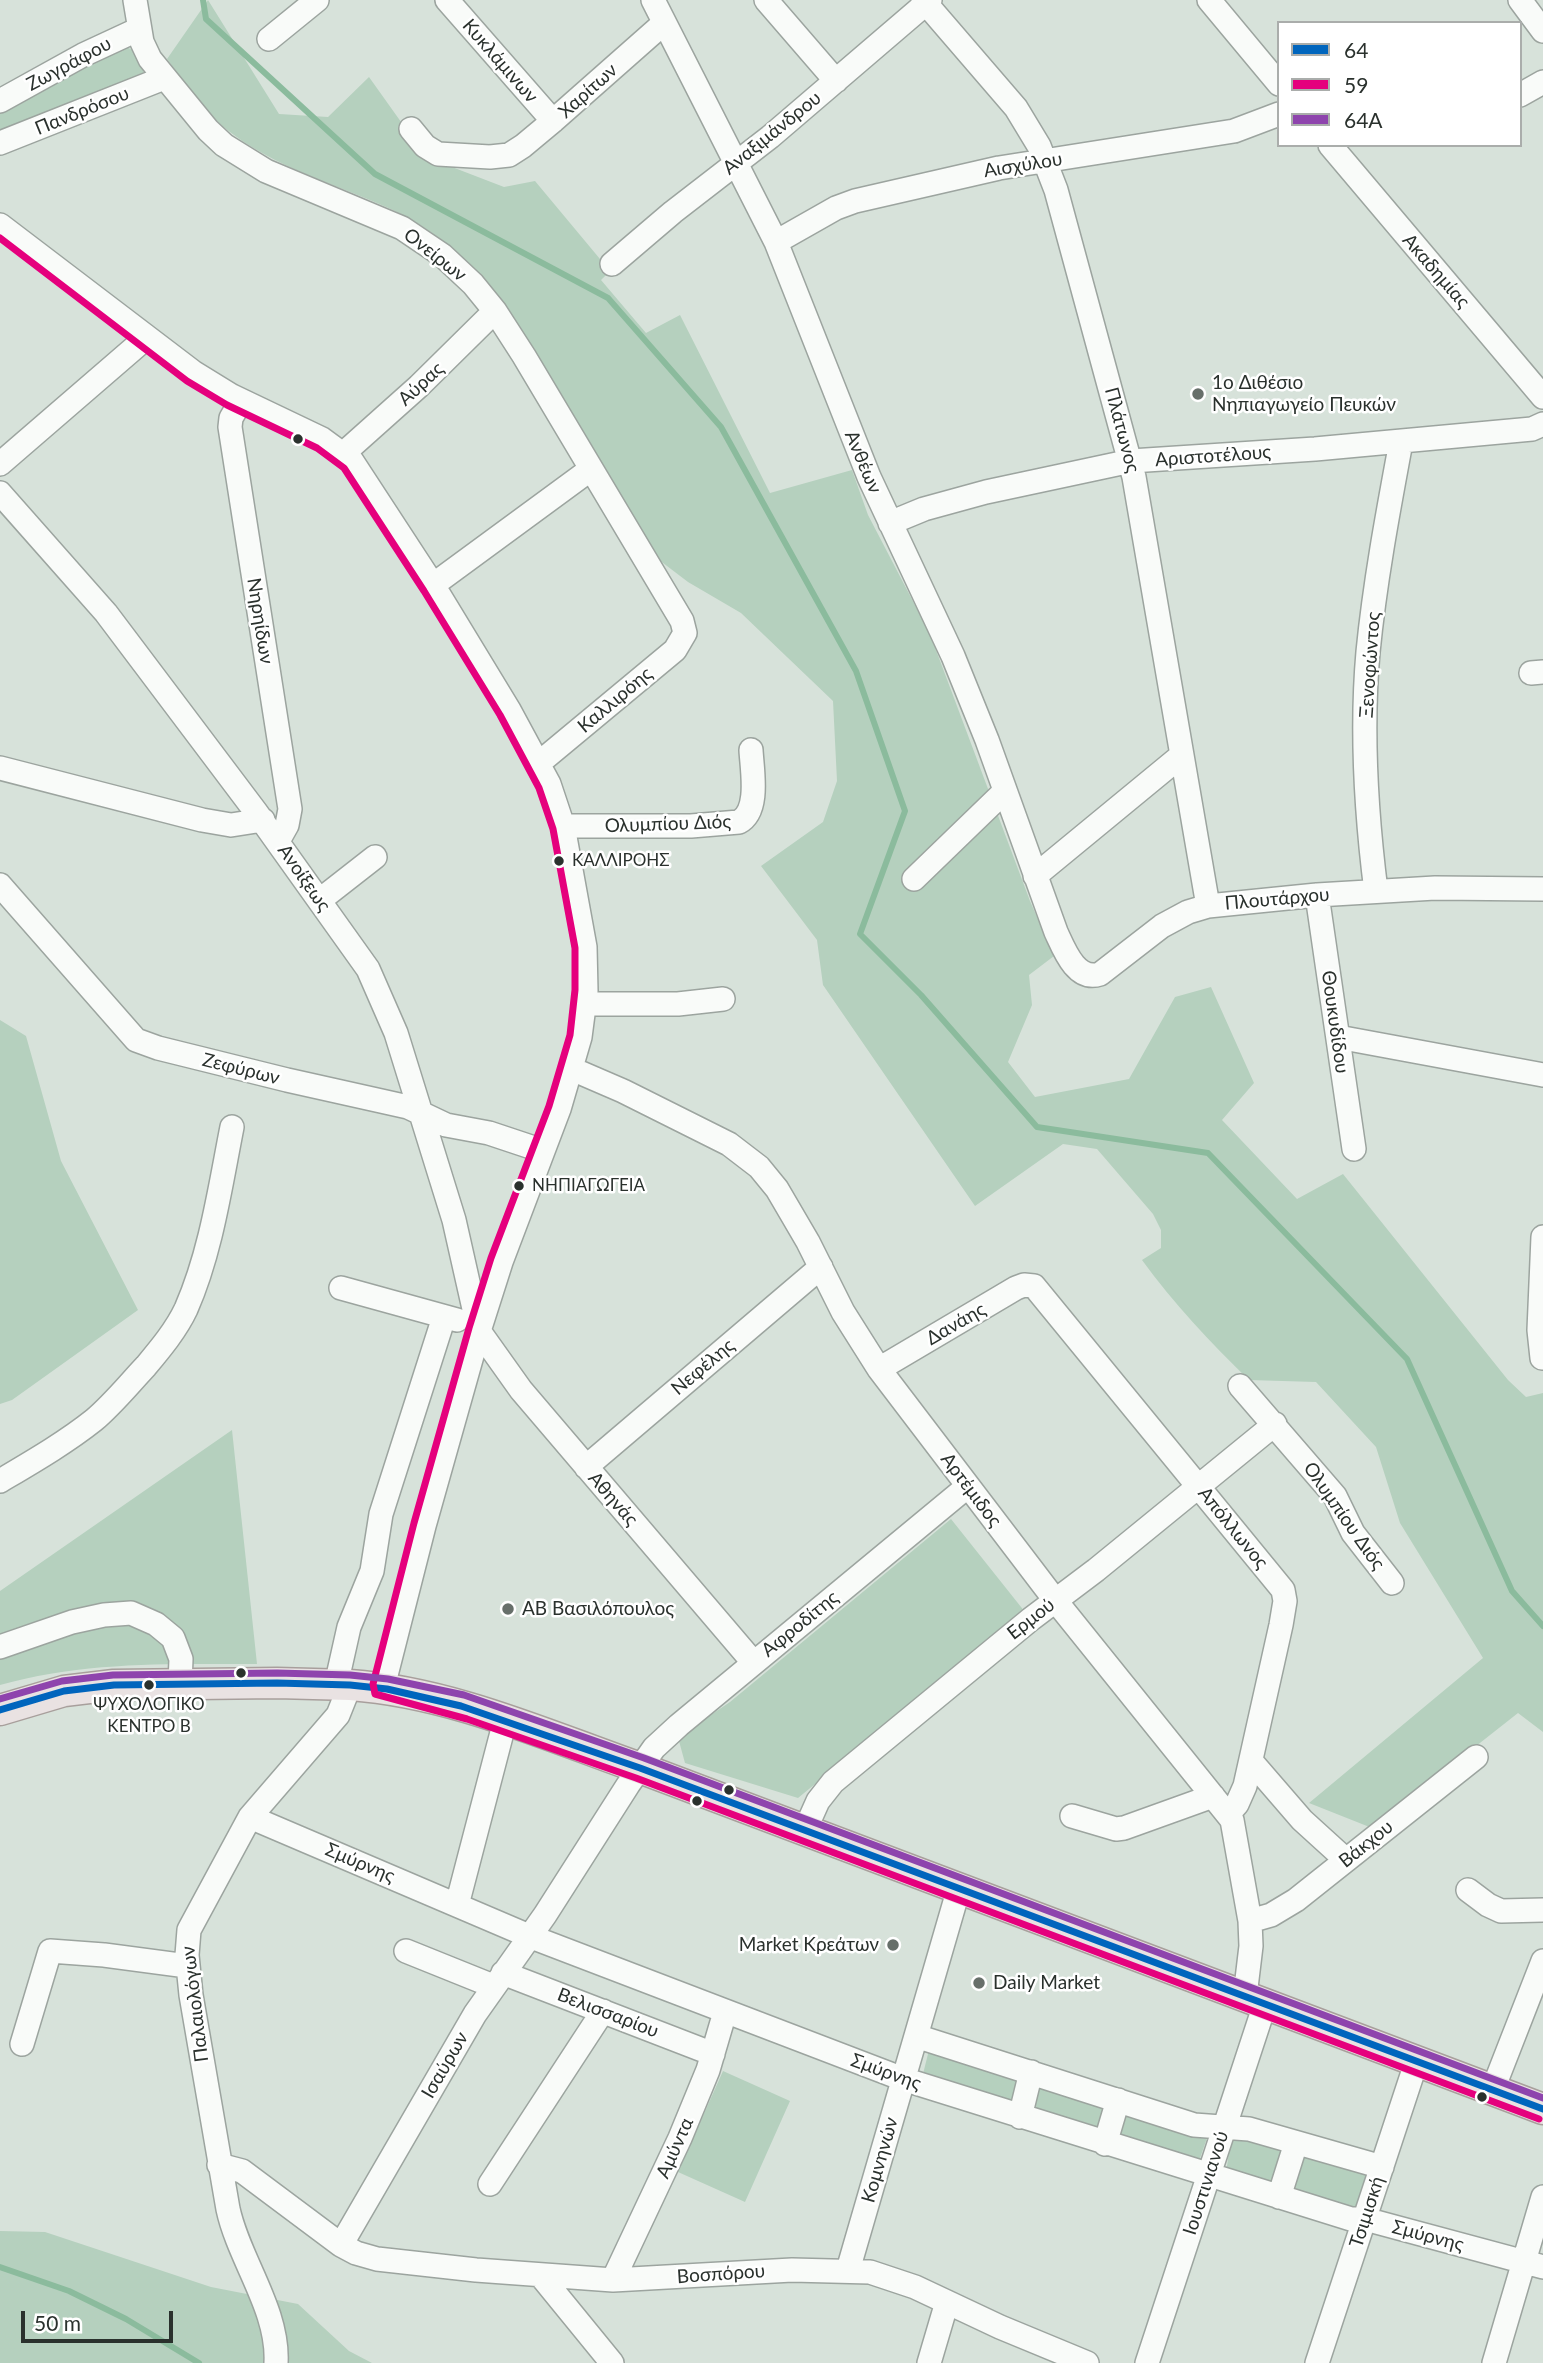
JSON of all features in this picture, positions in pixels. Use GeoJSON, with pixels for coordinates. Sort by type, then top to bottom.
{"type":"FeatureCollection","features":[{"type":"Feature","properties":{"kind":"main road"},"geometry":{"type":"LineString","coordinates":[[0,1710],[41,1696],[89,1687],[180,1683],[383,1687],[430,1698],[640,1768],[1543,2109]]}},
{"type":"Feature","properties":{"kind":"street","name":"Ονείρων"},"geometry":{"type":"LineString","coordinates":[[135,0],[139,29],[150,59],[208,130],[224,145],[266,171],[402,228],[459,270],[495,311],[682,621],[685,633]]}},
{"type":"Feature","properties":{"kind":"street"},"geometry":{"type":"LineString","coordinates":[[269,39],[317,0]]}},
{"type":"Feature","properties":{"kind":"street","name":"Κυκλάμινων"},"geometry":{"type":"LineString","coordinates":[[447,0],[554,121]]}},
{"type":"Feature","properties":{"kind":"street","name":"Ανθέων"},"geometry":{"type":"LineString","coordinates":[[653,0],[776,242],[851,436],[953,656],[1006,791],[1056,932]]}},
{"type":"Feature","properties":{"kind":"street"},"geometry":{"type":"LineString","coordinates":[[766,0],[836,81]]}},
{"type":"Feature","properties":{"kind":"street"},"geometry":{"type":"LineString","coordinates":[[1209,0],[1277,82]]}},
{"type":"Feature","properties":{"kind":"street"},"geometry":{"type":"LineString","coordinates":[[1520,0],[1543,31]]}},
{"type":"Feature","properties":{"kind":"street","name":"Αναξιμάνδρου"},"geometry":{"type":"LineString","coordinates":[[612,264],[836,81],[927,1]]}},
{"type":"Feature","properties":{"kind":"street","name":"Πλάτωνος"},"geometry":{"type":"LineString","coordinates":[[927,1],[1030,128],[1045,161],[1071,241],[1131,461],[1208,906]]}},
{"type":"Feature","properties":{"kind":"street","name":"Χαρίτων"},"geometry":{"type":"LineString","coordinates":[[411,129],[425,146],[438,154],[490,157],[509,155],[554,121],[664,23]]}},
{"type":"Feature","properties":{"kind":"street","name":"Ζωγράφου"},"geometry":{"type":"LineString","coordinates":[[0,101],[83,55],[139,29]]}},
{"type":"Feature","properties":{"kind":"street","name":"Πανδρόσου"},"geometry":{"type":"LineString","coordinates":[[0,143],[164,78]]}},
{"type":"Feature","properties":{"kind":"street"},"geometry":{"type":"LineString","coordinates":[[1522,94],[1543,82]]}},
{"type":"Feature","properties":{"kind":"street","name":"Αισχύλου"},"geometry":{"type":"LineString","coordinates":[[776,242],[836,208],[855,201],[962,175],[1234,131],[1277,115]]}},
{"type":"Feature","properties":{"kind":"street","name":"Ακαδημίας"},"geometry":{"type":"LineString","coordinates":[[1332,147],[1543,397]]}},
{"type":"Feature","properties":{"kind":"street"},"geometry":{"type":"LineString","coordinates":[[0,225],[193,372],[241,401],[322,439],[344,453],[365,480],[433,585],[539,763],[563,826],[585,947],[585,1004],[572,1069],[479,1331],[424,1526],[383,1687]]}},
{"type":"Feature","properties":{"kind":"street","name":"Αύρας"},"geometry":{"type":"LineString","coordinates":[[344,453],[419,386],[495,311]]}},
{"type":"Feature","properties":{"kind":"street"},"geometry":{"type":"LineString","coordinates":[[0,464],[147,337]]}},
{"type":"Feature","properties":{"kind":"street","name":"Νηρηίδων"},"geometry":{"type":"LineString","coordinates":[[241,401],[231,418],[230,427],[290,809],[287,825],[278,841]]}},
{"type":"Feature","properties":{"kind":"street","name":"Αριστοτέλους"},"geometry":{"type":"LineString","coordinates":[[890,523],[924,509],[986,492],[1131,461],[1401,442],[1532,429],[1543,424]]}},
{"type":"Feature","properties":{"kind":"street","name":"Ξενοφώντος"},"geometry":{"type":"LineString","coordinates":[[1376,891],[1367,806],[1366,690],[1373,610],[1401,442]]}},
{"type":"Feature","properties":{"kind":"street"},"geometry":{"type":"LineString","coordinates":[[433,585],[591,469]]}},
{"type":"Feature","properties":{"kind":"street","name":"Ανοίξεως"},"geometry":{"type":"LineString","coordinates":[[0,493],[106,613],[263,820],[368,969],[396,1033],[454,1220],[479,1331]]}},
{"type":"Feature","properties":{"kind":"street","name":"Καλλιρόης"},"geometry":{"type":"LineString","coordinates":[[539,763],[669,655],[685,633]]}},
{"type":"Feature","properties":{"kind":"street","name":"Ολυμπίου Διός"},"geometry":{"type":"LineString","coordinates":[[563,826],[701,825],[743,820],[751,808],[751,750]]}},
{"type":"Feature","properties":{"kind":"street"},"geometry":{"type":"LineString","coordinates":[[1035,876],[1182,755]]}},
{"type":"Feature","properties":{"kind":"street"},"geometry":{"type":"LineString","coordinates":[[0,768],[202,820],[231,825],[263,820]]}},
{"type":"Feature","properties":{"kind":"street"},"geometry":{"type":"LineString","coordinates":[[914,879],[1006,791]]}},
{"type":"Feature","properties":{"kind":"street"},"geometry":{"type":"LineString","coordinates":[[320,900],[375,857]]}},
{"type":"Feature","properties":{"kind":"street","name":"Ζεφύρων"},"geometry":{"type":"LineString","coordinates":[[0,886],[136,1040],[158,1048],[418,1111],[446,1125],[489,1133],[543,1151]]}},
{"type":"Feature","properties":{"kind":"street","name":"Πλουτάρχου"},"geometry":{"type":"LineString","coordinates":[[1056,932],[1074,966],[1094,976],[1103,973],[1169,922],[1208,906],[1317,895],[1435,888],[1543,889]]}},
{"type":"Feature","properties":{"kind":"street","name":"Θουκυδίδου"},"geometry":{"type":"LineString","coordinates":[[1317,895],[1354,1149]]}},
{"type":"Feature","properties":{"kind":"street"},"geometry":{"type":"LineString","coordinates":[[585,1004],[678,1004],[723,999]]}},
{"type":"Feature","properties":{"kind":"street"},"geometry":{"type":"LineString","coordinates":[[1338,1037],[1543,1075]]}},
{"type":"Feature","properties":{"kind":"street","name":"Αρτέμιδος"},"geometry":{"type":"LineString","coordinates":[[572,1069],[724,1141],[762,1170],[777,1189],[843,1312],[879,1369],[1055,1600],[1227,1814],[1235,1828],[1250,1921],[1255,2000]]}},
{"type":"Feature","properties":{"kind":"street"},"geometry":{"type":"LineString","coordinates":[[0,1481],[95,1419],[132,1382],[178,1324],[194,1287],[210,1231],[232,1127]]}},
{"type":"Feature","properties":{"kind":"street"},"geometry":{"type":"LineString","coordinates":[[1542,1358],[1539,1329],[1543,1237]]}},
{"type":"Feature","properties":{"kind":"street","name":"Νεφέλης"},"geometry":{"type":"LineString","coordinates":[[586,1466],[821,1267]]}},
{"type":"Feature","properties":{"kind":"street","name":"Δανάης"},"geometry":{"type":"LineString","coordinates":[[879,1369],[1016,1288],[1034,1286]]}},
{"type":"Feature","properties":{"kind":"street","name":"Απόλλωνος"},"geometry":{"type":"LineString","coordinates":[[1034,1286],[1285,1595],[1281,1625],[1242,1795],[1227,1814]]}},
{"type":"Feature","properties":{"kind":"street"},"geometry":{"type":"LineString","coordinates":[[341,1288],[465,1323],[479,1331]]}},
{"type":"Feature","properties":{"kind":"street","name":"Παλαιολόγων"},"geometry":{"type":"LineString","coordinates":[[276,2363],[276,2342],[272,2327],[235,2236],[219,2165],[187,1966],[189,1930],[250,1817],[338,1715],[349,1627],[372,1571],[381,1514],[444,1317]]}},
{"type":"Feature","properties":{"kind":"street","name":"Αθηνάς"},"geometry":{"type":"LineString","coordinates":[[479,1331],[515,1382],[753,1662]]}},
{"type":"Feature","properties":{"kind":"street","name":"Ολυμπίου Διός"},"geometry":{"type":"LineString","coordinates":[[1240,1386],[1335,1496],[1353,1533],[1392,1583]]}},
{"type":"Feature","properties":{"kind":"street","name":"Ερμού"},"geometry":{"type":"LineString","coordinates":[[805,1830],[818,1801],[833,1782],[1275,1424]]}},
{"type":"Feature","properties":{"kind":"street","name":"Αφροδίτης"},"geometry":{"type":"LineString","coordinates":[[640,1768],[667,1735],[968,1486]]}},
{"type":"Feature","properties":{"kind":"street"},"geometry":{"type":"LineString","coordinates":[[0,1647],[72,1622],[131,1613],[156,1624],[173,1638],[181,1659],[180,1683]]}},
{"type":"Feature","properties":{"kind":"street"},"geometry":{"type":"LineString","coordinates":[[457,1905],[505,1721]]}},
{"type":"Feature","properties":{"kind":"street","name":"Βάκχου"},"geometry":{"type":"LineString","coordinates":[[1250,1921],[1288,1906],[1476,1757]]}},
{"type":"Feature","properties":{"kind":"street"},"geometry":{"type":"LineString","coordinates":[[1251,1761],[1303,1819],[1346,1860]]}},
{"type":"Feature","properties":{"kind":"street","name":"Ισαύρων"},"geometry":{"type":"LineString","coordinates":[[341,2245],[498,1980],[640,1768]]}},
{"type":"Feature","properties":{"kind":"street"},"geometry":{"type":"LineString","coordinates":[[1072,1816],[1116,1829],[1124,1828],[1213,1796]]}},
{"type":"Feature","properties":{"kind":"street","name":"Σμύρνης"},"geometry":{"type":"LineString","coordinates":[[250,1817],[529,1936],[903,2079],[1351,2219],[1364,2219],[1534,2265]]}},
{"type":"Feature","properties":{"kind":"street","name":"Κομνηνών"},"geometry":{"type":"LineString","coordinates":[[848,2270],[959,1888]]}},
{"type":"Feature","properties":{"kind":"street"},"geometry":{"type":"LineString","coordinates":[[1468,1890],[1496,1909],[1543,1910]]}},
{"type":"Feature","properties":{"kind":"street"},"geometry":{"type":"LineString","coordinates":[[22,2043],[50,1951],[187,1966]]}},
{"type":"Feature","properties":{"kind":"street","name":"Βελισσαρίου"},"geometry":{"type":"LineString","coordinates":[[406,1951],[603,2011],[713,2054]]}},
{"type":"Feature","properties":{"kind":"street"},"geometry":{"type":"LineString","coordinates":[[1493,2089],[1543,1961]]}},
{"type":"Feature","properties":{"kind":"street","name":"Ιουστινιανού"},"geometry":{"type":"LineString","coordinates":[[1147,2363],[1224,2126],[1255,2000]]}},
{"type":"Feature","properties":{"kind":"street"},"geometry":{"type":"LineString","coordinates":[[490,2184],[603,2011]]}},
{"type":"Feature","properties":{"kind":"street","name":"Αμύντα"},"geometry":{"type":"LineString","coordinates":[[613,2280],[670,2162],[713,2054],[725,2012]]}},
{"type":"Feature","properties":{"kind":"street"},"geometry":{"type":"LineString","coordinates":[[916,2036],[1195,2125],[1249,2129],[1382,2168]]}},
{"type":"Feature","properties":{"kind":"street","name":"Τσιμισκή"},"geometry":{"type":"LineString","coordinates":[[1317,2363],[1418,2060]]}},
{"type":"Feature","properties":{"kind":"street"},"geometry":{"type":"LineString","coordinates":[[1020,2117],[1031,2073]]}},
{"type":"Feature","properties":{"kind":"street"},"geometry":{"type":"LineString","coordinates":[[1105,2144],[1118,2100]]}},
{"type":"Feature","properties":{"kind":"street"},"geometry":{"type":"LineString","coordinates":[[1279,2197],[1296,2143]]}},
{"type":"Feature","properties":{"kind":"street"},"geometry":{"type":"LineString","coordinates":[[219,2165],[242,2171],[341,2245]]}},
{"type":"Feature","properties":{"kind":"street"},"geometry":{"type":"LineString","coordinates":[[1494,2363],[1534,2265],[1543,2197]]}},
{"type":"Feature","properties":{"kind":"street","name":"Βοσπόρου"},"geometry":{"type":"LineString","coordinates":[[341,2245],[377,2259],[541,2276],[613,2280],[792,2270],[870,2272],[896,2280],[1087,2363]]}},
{"type":"Feature","properties":{"kind":"street"},"geometry":{"type":"LineString","coordinates":[[541,2276],[612,2363]]}},
{"type":"Feature","properties":{"kind":"street"},"geometry":{"type":"LineString","coordinates":[[929,2363],[947,2302]]}},
{"type":"Feature","properties":{"kind":"green space"},"geometry":{"type":"Polygon","coordinates":[[[208,0],[279,114],[328,117],[369,77],[426,157],[504,187],[535,181],[610,271],[601,280],[646,333],[680,315],[770,493],[852,470],[868,515],[930,634],[1030,901],[1054,956],[1029,975],[1032,1005],[1008,1062],[1035,1097],[1129,1079],[1175,997],[1211,987],[1254,1083],[1222,1120],[1297,1199],[1343,1174],[1508,1380],[1526,1397],[1543,1393],[1543,1732],[1518,1713],[1372,1828],[1309,1803],[1483,1658],[1400,1523],[1376,1447],[1316,1382],[1249,1380],[1206,1337],[1142,1260],[1161,1248],[1161,1230],[1153,1214],[1097,1149],[1063,1144],[975,1206],[823,985],[817,940],[761,866],[823,822],[837,781],[833,701],[741,613],[688,582],[646,550],[511,317],[488,286],[462,258],[432,233],[399,213],[294,169],[253,148],[206,110],[167,59],[208,0]]]}},
{"type":"Feature","properties":{"kind":"green space"},"geometry":{"type":"Polygon","coordinates":[[[120,46],[134,52],[145,79],[0,139],[0,110],[120,46]]]}},
{"type":"Feature","properties":{"kind":"green space"},"geometry":{"type":"Polygon","coordinates":[[[0,1020],[26,1036],[61,1161],[138,1310],[12,1400],[0,1404],[0,1020]]]}},
{"type":"Feature","properties":{"kind":"green space"},"geometry":{"type":"Polygon","coordinates":[[[232,1430],[257,1664],[160,1664],[96,1668],[32,1677],[0,1685],[0,1591],[232,1430]]]}},
{"type":"Feature","properties":{"kind":"green space"},"geometry":{"type":"Polygon","coordinates":[[[951,1519],[1025,1612],[798,1798],[685,1763],[679,1741],[684,1733],[730,1702],[951,1519]]]}},
{"type":"Feature","properties":{"kind":"green space"},"geometry":{"type":"Polygon","coordinates":[[[929,2050],[1019,2079],[1012,2104],[923,2074],[929,2050]]]}},
{"type":"Feature","properties":{"kind":"green space"},"geometry":{"type":"Polygon","coordinates":[[[723,2071],[790,2101],[745,2202],[678,2172],[723,2071]]]}},
{"type":"Feature","properties":{"kind":"green space"},"geometry":{"type":"Polygon","coordinates":[[[1037,2085],[1107,2107],[1100,2133],[1030,2111],[1037,2085]]]}},
{"type":"Feature","properties":{"kind":"green space"},"geometry":{"type":"Polygon","coordinates":[[[1125,2112],[1207,2138],[1198,2164],[1116,2138],[1125,2112]]]}},
{"type":"Feature","properties":{"kind":"green space"},"geometry":{"type":"Polygon","coordinates":[[[1236,2136],[1285,2149],[1275,2188],[1226,2173],[1230,2145],[1236,2136]]]}},
{"type":"Feature","properties":{"kind":"green space"},"geometry":{"type":"Polygon","coordinates":[[[1301,2154],[1368,2174],[1355,2210],[1290,2192],[1301,2154]]]}},
{"type":"Feature","properties":{"kind":"green space"},"geometry":{"type":"Polygon","coordinates":[[[0,2231],[45,2232],[211,2287],[298,2304],[349,2351],[372,2363],[0,2363],[0,2231]]]}},
{"type":"Feature","properties":{"kind":"waterway"},"geometry":{"type":"LineString","coordinates":[[203,0],[206,19],[375,174],[608,298],[721,427],[856,671],[905,811],[860,934],[921,995],[1037,1127],[1208,1153],[1407,1359],[1512,1591],[1543,1626]]}},
{"type":"Feature","properties":{"kind":"waterway"},"geometry":{"type":"LineString","coordinates":[[0,2267],[69,2291],[126,2319],[199,2363]]}},
{"type":"Feature","properties":{"kind":"transit line","name":"59"},"geometry":{"type":"LineString","coordinates":[[0,238],[187,381],[227,405],[317,448],[344,468],[500,715],[539,788],[553,829],[575,948],[575,990],[570,1035],[549,1106],[491,1258],[469,1328],[414,1523],[373,1684],[375,1694],[467,1719],[636,1778],[1539,2119]]}},
{"type":"Feature","properties":{"kind":"transit line","name":"64Α"},"geometry":{"type":"LineString","coordinates":[[0,1699],[62,1681],[113,1675],[277,1673],[388,1679],[464,1695],[644,1758],[1543,2098]]}},
{"type":"Feature","properties":{"kind":"transit line","name":"64"},"geometry":{"type":"LineString","coordinates":[[0,1710],[64,1691],[114,1685],[277,1683],[387,1689],[461,1706],[640,1768],[1543,2109]]}},
{"type":"Feature","properties":{"kind":"place","name":"1ο Διθέσιο Νηπιαγωγείο Πευκών"},"geometry":{"type":"Point","coordinates":[1198,394]}},
{"type":"Feature","properties":{"kind":"place","name":"ΚΑΛΛΙΡΟΗΣ"},"geometry":{"type":"Point","coordinates":[559,861]}},
{"type":"Feature","properties":{"kind":"place","name":"ΝΗΠΙΑΓΩΓΕΙΑ"},"geometry":{"type":"Point","coordinates":[519,1186]}},
{"type":"Feature","properties":{"kind":"place","name":"ΑΒ Βασιλόπουλος"},"geometry":{"type":"Point","coordinates":[508,1609]}},
{"type":"Feature","properties":{"kind":"place","name":"ΨΥΧΟΛΟΓΙΚΟ ΚΕΝΤΡΟ B"},"geometry":{"type":"Point","coordinates":[149,1685]}},
{"type":"Feature","properties":{"kind":"place","name":"Market Κρεάτων"},"geometry":{"type":"Point","coordinates":[893,1945]}},
{"type":"Feature","properties":{"kind":"place","name":"Daily Market"},"geometry":{"type":"Point","coordinates":[979,1983]}}]}
